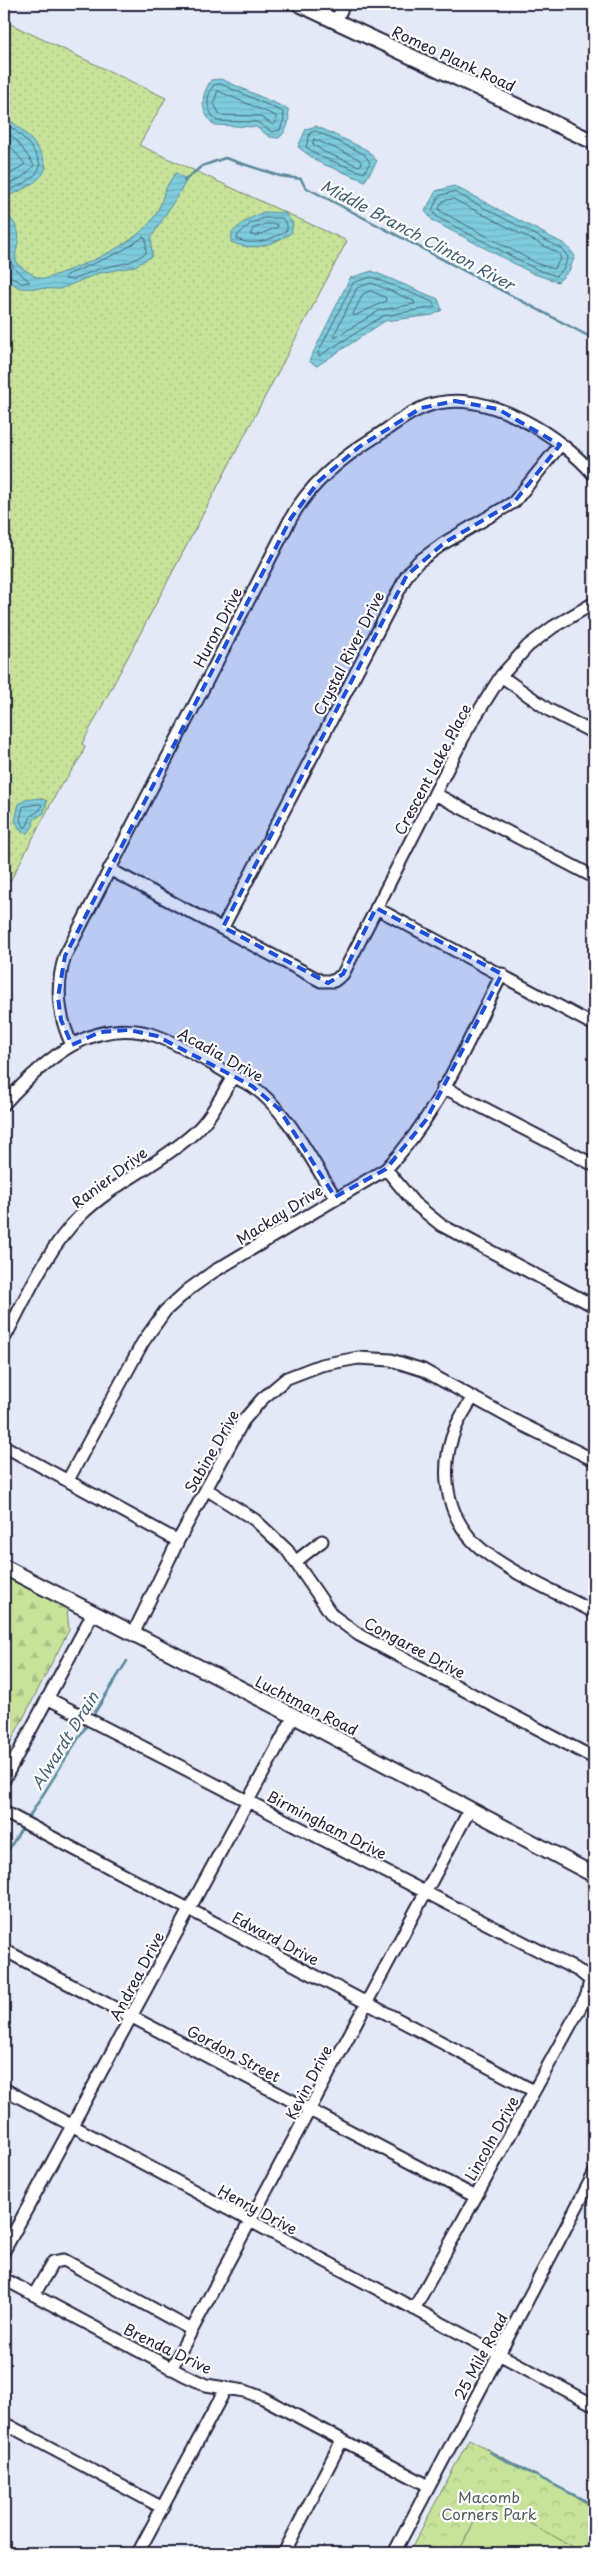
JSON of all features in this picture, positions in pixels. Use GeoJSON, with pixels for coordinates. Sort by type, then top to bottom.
{"type":"FeatureCollection","features":[{"type":"Feature","properties":{"kind":"street","name":"Romeo Plank Road"},"geometry":{"type":"LineString","coordinates":[[300,4],[323,9],[336,21],[594,142]]}},
{"type":"Feature","properties":{"kind":"street"},"geometry":{"type":"LineString","coordinates":[[336,21],[344,4]]}},
{"type":"Feature","properties":{"kind":"street","name":"Huron Drive"},"geometry":{"type":"LineString","coordinates":[[72,1045],[61,1020],[58,985],[61,966],[69,945],[291,518],[307,494],[332,468],[359,447],[421,408],[454,401],[478,403],[498,409],[530,424],[560,445],[594,475]]}},
{"type":"Feature","properties":{"kind":"street","name":"Crystal River Drive"},"geometry":{"type":"LineString","coordinates":[[223,928],[406,575],[418,562],[444,543],[514,502],[530,486],[560,445]]}},
{"type":"Feature","properties":{"kind":"street","name":"Crescent Lake Place"},"geometry":{"type":"LineString","coordinates":[[223,928],[321,981],[334,982],[343,974],[467,730],[501,676],[528,646],[553,627],[594,603]]}},
{"type":"Feature","properties":{"kind":"street"},"geometry":{"type":"LineString","coordinates":[[501,676],[549,710],[594,733]]}},
{"type":"Feature","properties":{"kind":"street"},"geometry":{"type":"LineString","coordinates":[[435,794],[594,877]]}},
{"type":"Feature","properties":{"kind":"street"},"geometry":{"type":"LineString","coordinates":[[109,868],[223,928]]}},
{"type":"Feature","properties":{"kind":"street"},"geometry":{"type":"LineString","coordinates":[[376,908],[594,1024]]}},
{"type":"Feature","properties":{"kind":"street","name":"Mackay Drive"},"geometry":{"type":"LineString","coordinates":[[68,1480],[143,1342],[166,1311],[188,1290],[213,1272],[386,1168],[419,1131],[502,974]]}},
{"type":"Feature","properties":{"kind":"street","name":"Acadia Drive"},"geometry":{"type":"LineString","coordinates":[[4,1104],[24,1082],[72,1045],[100,1032],[129,1030],[157,1036],[252,1086],[279,1109],[335,1197]]}},
{"type":"Feature","properties":{"kind":"street","name":"Ranier Drive"},"geometry":{"type":"LineString","coordinates":[[4,1340],[54,1248],[80,1216],[110,1191],[194,1133],[210,1114],[233,1076]]}},
{"type":"Feature","properties":{"kind":"street"},"geometry":{"type":"LineString","coordinates":[[443,1087],[594,1165]]}},
{"type":"Feature","properties":{"kind":"street"},"geometry":{"type":"LineString","coordinates":[[386,1168],[414,1203],[441,1225],[594,1306]]}},
{"type":"Feature","properties":{"kind":"street","name":"Sabine Drive"},"geometry":{"type":"LineString","coordinates":[[132,1634],[178,1541],[243,1421],[262,1399],[287,1378],[321,1365],[358,1358],[391,1360],[423,1370],[594,1460]]}},
{"type":"Feature","properties":{"kind":"street"},"geometry":{"type":"LineString","coordinates":[[473,1397],[456,1427],[446,1458],[446,1486],[456,1514],[471,1539],[493,1558],[594,1612]]}},
{"type":"Feature","properties":{"kind":"street"},"geometry":{"type":"LineString","coordinates":[[4,1446],[178,1541]]}},
{"type":"Feature","properties":{"kind":"street","name":"Congaree Drive"},"geometry":{"type":"LineString","coordinates":[[206,1489],[255,1520],[287,1550],[332,1615],[358,1635],[594,1758]]}},
{"type":"Feature","properties":{"kind":"street"},"geometry":{"type":"LineString","coordinates":[[295,1562],[322,1541]]}},
{"type":"Feature","properties":{"kind":"street","name":"Luchtman Road"},"geometry":{"type":"LineString","coordinates":[[4,1567],[294,1716],[594,1875]]}},
{"type":"Feature","properties":{"kind":"street"},"geometry":{"type":"LineString","coordinates":[[4,1780],[92,1613]]}},
{"type":"Feature","properties":{"kind":"street","name":"Birmingham Drive"},"geometry":{"type":"LineString","coordinates":[[47,1698],[579,1971],[590,1980]]}},
{"type":"Feature","properties":{"kind":"street","name":"Andrea Drive"},"geometry":{"type":"LineString","coordinates":[[4,2251],[294,1716]]}},
{"type":"Feature","properties":{"kind":"street","name":"Kevin Drive"},"geometry":{"type":"LineString","coordinates":[[171,2369],[470,1809]]}},
{"type":"Feature","properties":{"kind":"street","name":"Edward Drive"},"geometry":{"type":"LineString","coordinates":[[4,1812],[534,2091]]}},
{"type":"Feature","properties":{"kind":"street","name":"Gordon Street"},"geometry":{"type":"LineString","coordinates":[[4,1950],[476,2197]]}},
{"type":"Feature","properties":{"kind":"street","name":"Lincoln Drive"},"geometry":{"type":"LineString","coordinates":[[414,2309],[587,1995],[590,1980]]}},
{"type":"Feature","properties":{"kind":"street","name":"Henry Drive"},"geometry":{"type":"LineString","coordinates":[[4,2089],[594,2405]]}},
{"type":"Feature","properties":{"kind":"street","name":"25 Mile Road"},"geometry":{"type":"LineString","coordinates":[[394,2553],[594,2174]]}},
{"type":"Feature","properties":{"kind":"street"},"geometry":{"type":"LineString","coordinates":[[34,2295],[53,2262],[64,2260],[192,2330]]}},
{"type":"Feature","properties":{"kind":"street","name":"Brenda Drive"},"geometry":{"type":"LineString","coordinates":[[4,2279],[171,2369],[206,2385],[245,2391],[263,2398],[429,2486]]}},
{"type":"Feature","properties":{"kind":"street"},"geometry":{"type":"LineString","coordinates":[[138,2553],[226,2388]]}},
{"type":"Feature","properties":{"kind":"street"},"geometry":{"type":"LineString","coordinates":[[4,2423],[161,2507]]}},
{"type":"Feature","properties":{"kind":"street"},"geometry":{"type":"LineString","coordinates":[[284,2553],[342,2440]]}},
{"type":"Feature","properties":{"kind":"highlighted area"},"geometry":{"type":"Polygon","coordinates":[[[455,401],[498,409],[560,445],[514,502],[444,543],[407,575],[223,927],[328,983],[343,974],[376,908],[502,974],[426,1120],[386,1169],[335,1197],[279,1109],[252,1086],[157,1036],[129,1030],[100,1032],[72,1045],[61,1020],[58,997],[65,956],[291,518],[319,481],[359,447],[421,408],[438,403],[455,401]]]}},
{"type":"Feature","properties":{"kind":"green space"},"geometry":{"type":"Polygon","coordinates":[[[4,21],[166,98],[139,145],[347,241],[82,744],[85,746],[82,755],[65,781],[63,781],[4,893],[4,21]]]}},
{"type":"Feature","properties":{"kind":"green space"},"geometry":{"type":"Polygon","coordinates":[[[4,1575],[67,1609],[69,1630],[4,1755],[4,1575]]]}},
{"type":"Feature","properties":{"kind":"green space","name":"Macomb Corners Park"},"geometry":{"type":"Polygon","coordinates":[[[469,2439],[594,2507],[594,2553],[409,2553],[469,2439]]]}},
{"type":"Feature","properties":{"kind":"green space"},"geometry":{"type":"Polygon","coordinates":[[[486,2500],[585,2553],[458,2553],[486,2500]]]}},
{"type":"Feature","properties":{"kind":"water"},"geometry":{"type":"Polygon","coordinates":[[[221,79],[288,109],[288,125],[282,135],[279,138],[270,137],[256,127],[214,125],[206,114],[203,98],[211,80],[221,79]]]}},
{"type":"Feature","properties":{"kind":"water"},"geometry":{"type":"Polygon","coordinates":[[[4,118],[17,125],[24,132],[38,148],[45,164],[42,176],[17,192],[7,195],[4,195],[4,118]]]}},
{"type":"Feature","properties":{"kind":"water"},"geometry":{"type":"Polygon","coordinates":[[[316,126],[367,150],[377,161],[365,181],[318,162],[298,147],[306,129],[316,126]]]}},
{"type":"Feature","properties":{"kind":"water"},"geometry":{"type":"Polygon","coordinates":[[[176,173],[187,180],[151,238],[152,256],[133,267],[99,273],[60,289],[20,288],[10,282],[4,275],[4,257],[7,248],[4,216],[9,216],[18,231],[17,264],[34,276],[44,279],[102,256],[143,230],[156,214],[167,186],[176,173]]]}},
{"type":"Feature","properties":{"kind":"water"},"geometry":{"type":"Polygon","coordinates":[[[454,186],[566,245],[575,256],[569,271],[558,282],[534,274],[433,221],[425,211],[436,191],[454,186]]]}},
{"type":"Feature","properties":{"kind":"water"},"geometry":{"type":"Polygon","coordinates":[[[263,212],[285,213],[293,224],[291,233],[277,241],[262,246],[239,245],[231,242],[232,232],[247,220],[263,212]]]}},
{"type":"Feature","properties":{"kind":"water"},"geometry":{"type":"Polygon","coordinates":[[[372,271],[438,299],[442,310],[433,315],[385,321],[317,366],[309,361],[350,278],[372,271]]]}},
{"type":"Feature","properties":{"kind":"water"},"geometry":{"type":"Polygon","coordinates":[[[40,798],[47,801],[44,813],[34,819],[33,826],[28,833],[22,832],[15,821],[19,804],[25,800],[40,798]]]}},
{"type":"Feature","properties":{"kind":"waterway","name":"Middle Branch Clinton River"},"geometry":{"type":"LineString","coordinates":[[184,181],[202,166],[225,158],[280,176],[301,179],[305,187],[594,339]]}},
{"type":"Feature","properties":{"kind":"waterway","name":"Alwardt Drain"},"geometry":{"type":"LineString","coordinates":[[92,1717],[127,1661]]}},
{"type":"Feature","properties":{"kind":"waterway","name":"Alwardt Drain"},"geometry":{"type":"LineString","coordinates":[[27,1820],[88,1723]]}},
{"type":"Feature","properties":{"kind":"waterway","name":"Alwardt Drain"},"geometry":{"type":"LineString","coordinates":[[4,1857],[24,1825]]}},
{"type":"Feature","properties":{"kind":"waterway"},"geometry":{"type":"LineString","coordinates":[[489,2452],[594,2505]]}}]}
